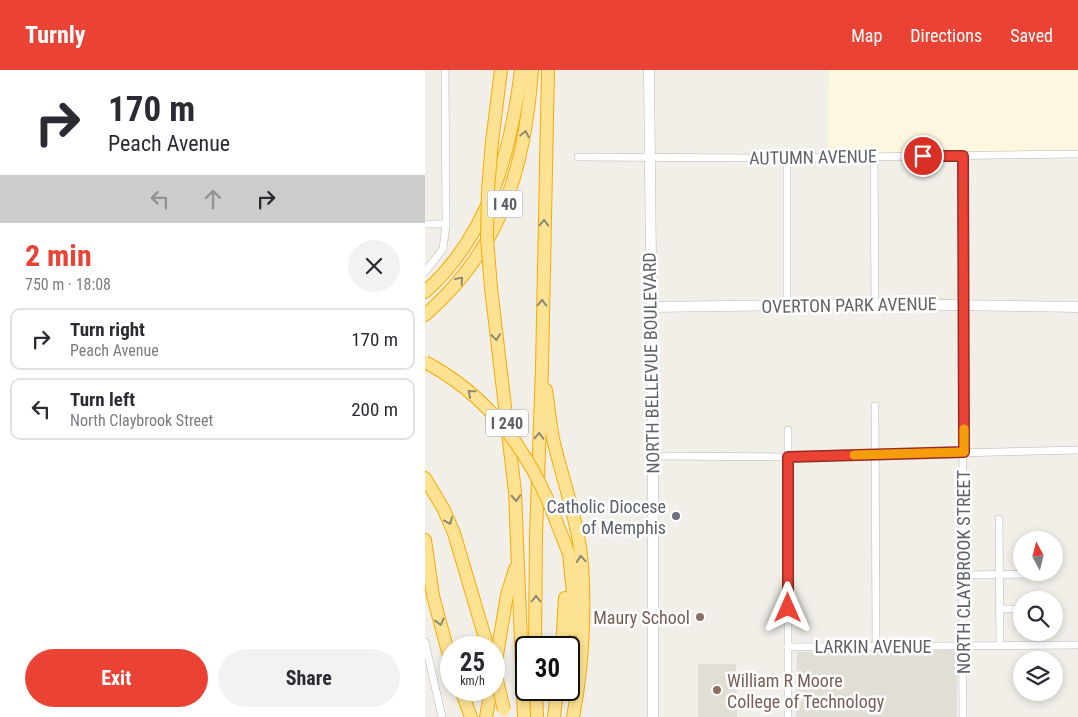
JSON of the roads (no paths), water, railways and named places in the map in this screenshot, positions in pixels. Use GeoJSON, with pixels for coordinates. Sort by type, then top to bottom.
{"type":"FeatureCollection","features":[{"type":"Feature","properties":{"kind":"highway","name":"I 240"},"geometry":{"type":"LineString","coordinates":[[501,70],[492,142],[487,229],[491,288],[515,492],[524,717]]}},
{"type":"Feature","properties":{"kind":"highway","name":"I 40"},"geometry":{"type":"LineString","coordinates":[[425,292],[462,250],[490,200],[499,178],[514,122],[521,70]]}},
{"type":"Feature","properties":{"kind":"highway","name":"I 40"},"geometry":{"type":"LineString","coordinates":[[425,315],[451,290],[477,257],[507,202],[525,133],[533,70]]}},
{"type":"Feature","properties":{"kind":"highway","name":"I 240"},"geometry":{"type":"LineString","coordinates":[[535,636],[548,70]]}},
{"type":"Feature","properties":{"kind":"highway"},"geometry":{"type":"LineString","coordinates":[[425,362],[469,391],[500,422],[526,456],[549,503],[572,573],[573,652],[567,717]]}},
{"type":"Feature","properties":{"kind":"highway"},"geometry":{"type":"LineString","coordinates":[[542,368],[554,441],[581,553],[581,653],[573,717]]}},
{"type":"Feature","properties":{"kind":"highway"},"geometry":{"type":"LineString","coordinates":[[425,478],[443,508],[454,533],[485,636]]}},
{"type":"Feature","properties":{"kind":"highway"},"geometry":{"type":"LineString","coordinates":[[425,540],[435,606],[444,636]]}},
{"type":"Feature","properties":{"kind":"highway"},"geometry":{"type":"LineString","coordinates":[[563,636],[566,555]]}},
{"type":"Feature","properties":{"kind":"highway"},"geometry":{"type":"LineString","coordinates":[[500,636],[507,596],[518,557]]}},
{"type":"Feature","properties":{"kind":"highway"},"geometry":{"type":"LineString","coordinates":[[465,701],[471,717]]}},
{"type":"Feature","properties":{"kind":"highway"},"geometry":{"type":"LineString","coordinates":[[486,717],[489,701]]}},
{"type":"Feature","properties":{"kind":"highway"},"geometry":{"type":"LineString","coordinates":[[536,701],[537,717]]}},
{"type":"Feature","properties":{"kind":"highway"},"geometry":{"type":"LineString","coordinates":[[554,717],[556,701]]}},
{"type":"Feature","properties":{"kind":"street"},"geometry":{"type":"LineString","coordinates":[[425,272],[443,249],[446,224],[445,70]]}},
{"type":"Feature","properties":{"kind":"street","name":"NORTH BELLEVUE BOULEVARD"},"geometry":{"type":"LineString","coordinates":[[649,70],[653,456],[653,717]]}},
{"type":"Feature","properties":{"kind":"street","name":"AUTUMN AVENUE"},"geometry":{"type":"LineString","coordinates":[[578,157],[787,158],[1078,154]]}},
{"type":"Feature","properties":{"kind":"street"},"geometry":{"type":"LineString","coordinates":[[874,156],[875,304]]}},
{"type":"Feature","properties":{"kind":"street","name":"NORTH CLAYBROOK STREET"},"geometry":{"type":"LineString","coordinates":[[963,156],[963,717]]}},
{"type":"Feature","properties":{"kind":"street"},"geometry":{"type":"LineString","coordinates":[[787,158],[787,306]]}},
{"type":"Feature","properties":{"kind":"street"},"geometry":{"type":"LineString","coordinates":[[425,224],[446,224]]}},
{"type":"Feature","properties":{"kind":"street","name":"OVERTON PARK AVENUE"},"geometry":{"type":"LineString","coordinates":[[650,307],[875,304],[1078,307]]}},
{"type":"Feature","properties":{"kind":"street"},"geometry":{"type":"LineString","coordinates":[[875,406],[876,645]]}},
{"type":"Feature","properties":{"kind":"street"},"geometry":{"type":"LineString","coordinates":[[788,430],[788,717]]}},
{"type":"Feature","properties":{"kind":"street"},"geometry":{"type":"LineString","coordinates":[[653,456],[788,457],[1078,450]]}},
{"type":"Feature","properties":{"kind":"street"},"geometry":{"type":"LineString","coordinates":[[999,519],[999,645]]}},
{"type":"Feature","properties":{"kind":"street"},"geometry":{"type":"LineString","coordinates":[[962,575],[1013,575]]}},
{"type":"Feature","properties":{"kind":"street"},"geometry":{"type":"LineString","coordinates":[[999,609],[1013,609]]}},
{"type":"Feature","properties":{"kind":"street"},"geometry":{"type":"LineString","coordinates":[[425,642],[441,717]]}},
{"type":"Feature","properties":{"kind":"street","name":"LARKIN AVENUE"},"geometry":{"type":"LineString","coordinates":[[788,646],[1078,645]]}},
{"type":"Feature","properties":{"kind":"place","name":"Catholic Diocese of Memphis"},"geometry":{"type":"Point","coordinates":[676,516]}},
{"type":"Feature","properties":{"kind":"place","name":"Maury School"},"geometry":{"type":"Point","coordinates":[700,617]}},
{"type":"Feature","properties":{"kind":"place","name":"William R Moore College of Technology"},"geometry":{"type":"Point","coordinates":[717,690]}}]}
